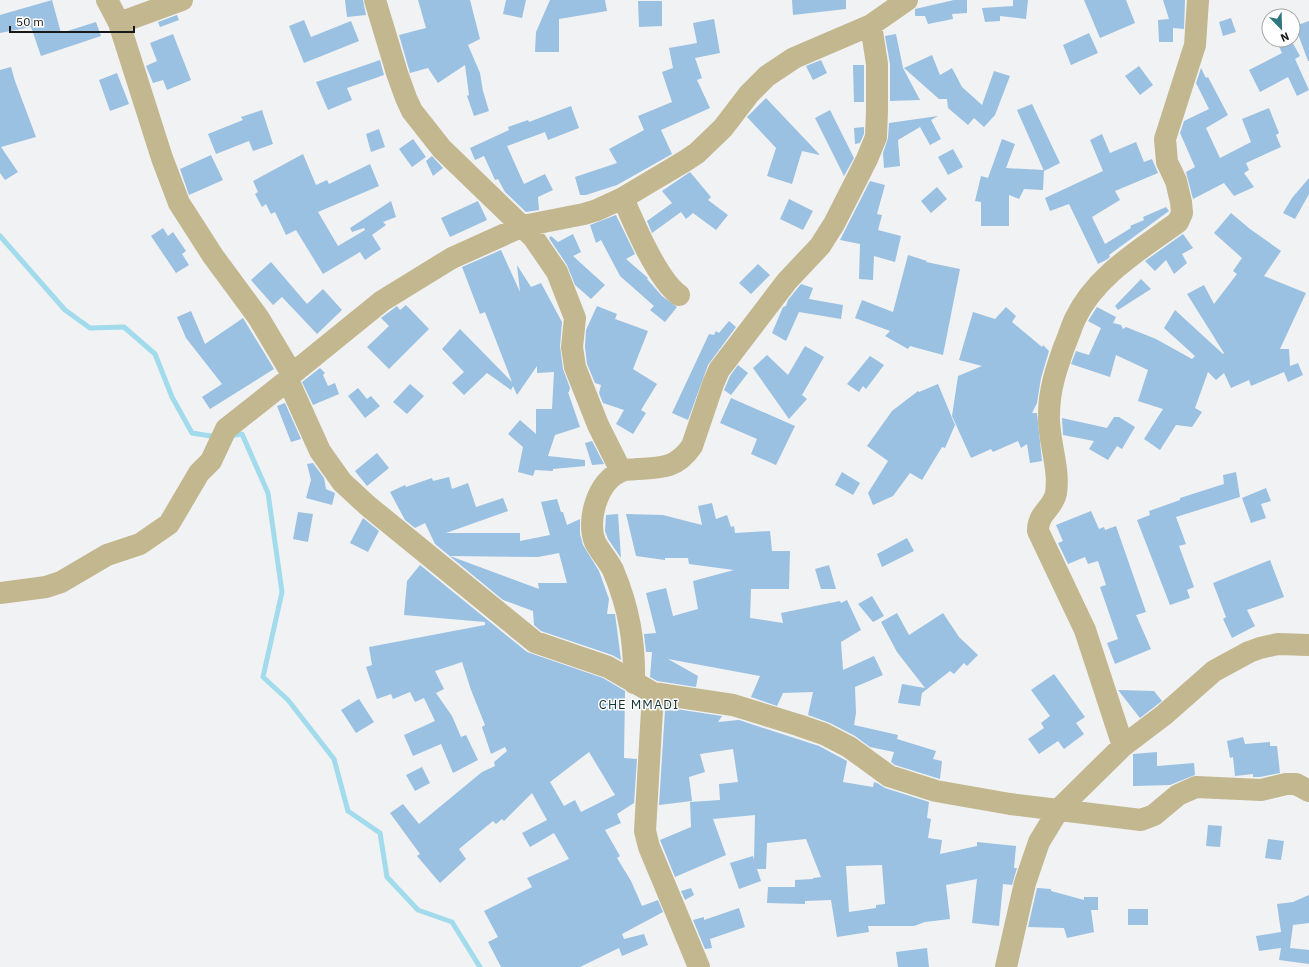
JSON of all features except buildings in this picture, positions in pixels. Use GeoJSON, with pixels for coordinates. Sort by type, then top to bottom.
{"type":"FeatureCollection","features":[{"type":"Feature","properties":{"kind":"street"},"geometry":{"type":"LineString","coordinates":[[107,0],[119,23],[162,158],[179,203],[212,256],[258,317],[290,377],[320,450],[342,482],[368,506],[535,642],[608,667],[653,693],[732,705],[824,734],[849,747],[888,776],[936,791],[980,800],[1141,820],[1154,815],[1178,795],[1196,787],[1261,790],[1280,785],[1296,784],[1309,791]]}},
{"type":"Feature","properties":{"kind":"street"},"geometry":{"type":"LineString","coordinates":[[119,23],[182,0]]}},
{"type":"Feature","properties":{"kind":"street"},"geometry":{"type":"LineString","coordinates":[[376,0],[399,79],[412,111],[442,149],[497,204],[523,226],[533,237],[557,272],[575,318],[572,347],[575,366],[598,425],[621,471]]}},
{"type":"Feature","properties":{"kind":"street"},"geometry":{"type":"LineString","coordinates":[[0,593],[46,587],[61,582],[108,555],[140,544],[169,524],[199,473],[212,461],[226,429],[382,301],[425,273],[452,258],[523,226],[584,214],[623,198],[697,153],[723,128],[749,94],[767,76],[794,58],[871,25],[907,0]]}},
{"type":"Feature","properties":{"kind":"street"},"geometry":{"type":"LineString","coordinates":[[1122,746],[1085,630],[1038,531],[1038,521],[1056,494],[1056,480],[1048,417],[1050,391],[1054,373],[1075,319],[1099,284],[1178,222],[1182,213],[1176,181],[1167,162],[1165,139],[1194,45],[1198,0]]}},
{"type":"Feature","properties":{"kind":"street"},"geometry":{"type":"LineString","coordinates":[[634,683],[634,659],[629,613],[612,569],[596,542],[592,530],[595,506],[600,494],[611,478],[621,471],[664,468],[673,465],[687,453],[692,446],[719,370],[787,281],[820,246],[834,224],[867,159],[876,136],[877,64],[871,25]]}},
{"type":"Feature","properties":{"kind":"street"},"geometry":{"type":"LineString","coordinates":[[623,198],[642,241],[667,285],[679,295]]}},
{"type":"Feature","properties":{"kind":"street"},"geometry":{"type":"LineString","coordinates":[[1006,967],[1025,883],[1039,842],[1059,809],[1122,746],[1164,715],[1214,671],[1243,655],[1260,648],[1278,644],[1309,645]]}},
{"type":"Feature","properties":{"kind":"street"},"geometry":{"type":"LineString","coordinates":[[653,693],[645,831],[649,847],[699,967]]}},
{"type":"Feature","properties":{"kind":"waterway"},"geometry":{"type":"LineString","coordinates":[[0,236],[65,310],[90,328],[124,327],[155,354],[172,397],[192,433],[217,437]]}},
{"type":"Feature","properties":{"kind":"waterway"},"geometry":{"type":"LineString","coordinates":[[229,436],[242,434],[268,493],[282,592],[263,677],[288,700],[334,759],[348,811],[380,833],[387,877],[418,910],[452,922],[480,967]]}},
{"type":"Feature","properties":{"kind":"district","name":"CHE MMADI"},"geometry":{"type":"Point","coordinates":[639,704]}}]}
